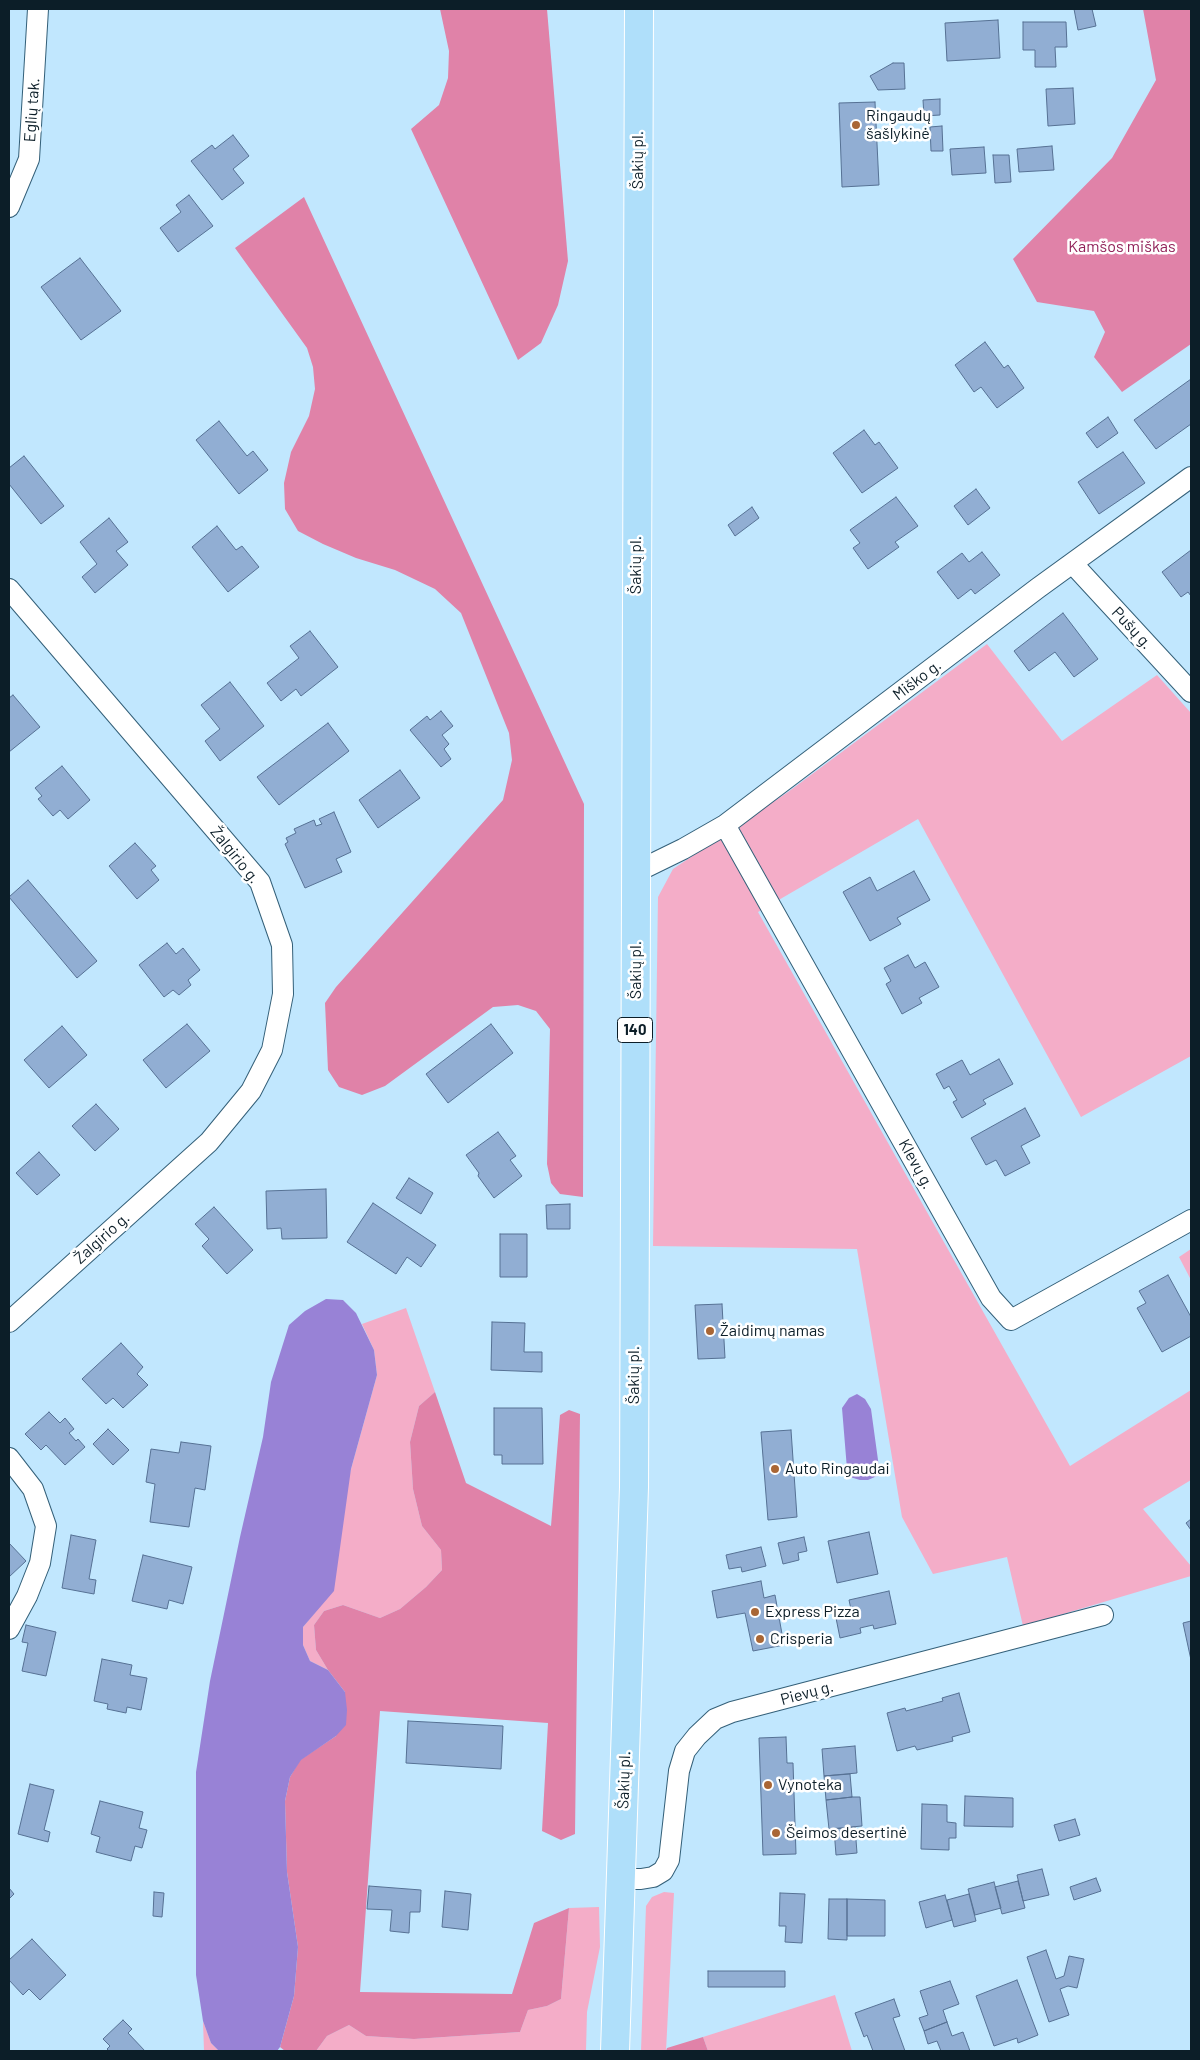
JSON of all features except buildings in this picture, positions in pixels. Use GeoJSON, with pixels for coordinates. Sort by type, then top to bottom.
{"type":"FeatureCollection","features":[{"type":"Feature","properties":{"kind":"main road","name":"Šakių pl."},"geometry":{"type":"LineString","coordinates":[[615,2051],[634,1487],[639,9]]}},
{"type":"Feature","properties":{"kind":"street","name":"Eglių tak."},"geometry":{"type":"LineString","coordinates":[[9,207],[28,159],[38,9]]}},
{"type":"Feature","properties":{"kind":"street","name":"Miško g."},"geometry":{"type":"LineString","coordinates":[[636,872],[683,849],[725,825],[1030,594],[1191,477]]}},
{"type":"Feature","properties":{"kind":"street","name":"Pušų g."},"geometry":{"type":"LineString","coordinates":[[1073,564],[1191,692]]}},
{"type":"Feature","properties":{"kind":"street","name":"Žalgirio g."},"geometry":{"type":"LineString","coordinates":[[9,589],[260,882],[282,945],[284,994],[272,1050],[251,1091],[209,1142],[9,1322]]}},
{"type":"Feature","properties":{"kind":"street","name":"Klevų g."},"geometry":{"type":"LineString","coordinates":[[725,825],[991,1298],[1011,1320],[1191,1220]]}},
{"type":"Feature","properties":{"kind":"street"},"geometry":{"type":"LineString","coordinates":[[9,1458],[33,1489],[46,1526],[40,1563],[27,1596],[9,1629]]}},
{"type":"Feature","properties":{"kind":"street","name":"Pievų g."},"geometry":{"type":"LineString","coordinates":[[622,1879],[653,1877],[663,1871],[669,1860],[679,1772],[685,1751],[697,1736],[715,1719],[732,1712],[1103,1615]]}},
{"type":"Feature","properties":{"kind":"shaded area"},"geometry":{"type":"Polygon","coordinates":[[[987,644],[1062,741],[1157,675],[1191,713],[1191,1056],[1081,1117],[918,819],[758,912],[1070,1466],[1191,1390],[1191,1480],[1143,1509],[1191,1566],[1191,1576],[1023,1626],[1007,1557],[933,1574],[902,1517],[857,1249],[653,1246],[658,897],[673,869],[788,792],[987,644]]]}},
{"type":"Feature","properties":{"kind":"shaded area"},"geometry":{"type":"Polygon","coordinates":[[[1191,1249],[1191,1280],[1179,1257],[1191,1249]]]}},
{"type":"Feature","properties":{"kind":"shaded area"},"geometry":{"type":"Polygon","coordinates":[[[326,1299],[343,1300],[356,1313],[374,1350],[377,1375],[351,1469],[334,1591],[303,1627],[303,1645],[310,1661],[328,1670],[345,1692],[346,1725],[336,1736],[301,1760],[290,1777],[285,1801],[287,1872],[298,1947],[294,1996],[280,2047],[277,2051],[219,2051],[211,2043],[203,2021],[196,1975],[196,1772],[210,1681],[263,1437],[271,1382],[289,1325],[305,1311],[326,1299]]]}},
{"type":"Feature","properties":{"kind":"shaded area"},"geometry":{"type":"Polygon","coordinates":[[[406,1308],[435,1392],[419,1406],[410,1442],[413,1489],[422,1526],[441,1550],[442,1570],[426,1587],[400,1609],[380,1618],[343,1605],[324,1611],[314,1625],[316,1650],[328,1670],[310,1661],[303,1645],[303,1627],[316,1611],[351,1469],[377,1375],[374,1350],[362,1324],[406,1308]]]}},
{"type":"Feature","properties":{"kind":"shaded area"},"geometry":{"type":"Polygon","coordinates":[[[857,1394],[865,1399],[871,1409],[878,1460],[879,1471],[877,1476],[868,1480],[850,1477],[847,1469],[842,1408],[849,1398],[857,1394]]]}},
{"type":"Feature","properties":{"kind":"shaded area"},"geometry":{"type":"Polygon","coordinates":[[[664,1892],[674,1893],[666,2051],[641,2051],[646,1906],[652,1897],[664,1892]]]}},
{"type":"Feature","properties":{"kind":"shaded area"},"geometry":{"type":"Polygon","coordinates":[[[599,1907],[600,1947],[587,2012],[586,2051],[316,2051],[327,2036],[349,2025],[366,2036],[414,2039],[520,2032],[528,2010],[547,2006],[561,1999],[569,1908],[599,1907]]]}},
{"type":"Feature","properties":{"kind":"shaded area"},"geometry":{"type":"Polygon","coordinates":[[[835,1995],[852,2051],[708,2051],[703,2037],[835,1995]]]}},
{"type":"Feature","properties":{"kind":"shaded area"},"geometry":{"type":"Polygon","coordinates":[[[203,2021],[211,2043],[219,2051],[204,2051],[203,2021]]]}},
{"type":"Feature","properties":{"kind":"green space"},"geometry":{"type":"Polygon","coordinates":[[[440,9],[547,9],[568,261],[558,305],[541,343],[518,360],[411,129],[439,105],[448,78],[449,51],[440,9]]]}},
{"type":"Feature","properties":{"kind":"green space","name":"Kamšos miškas"},"geometry":{"type":"Polygon","coordinates":[[[1143,9],[1191,9],[1191,344],[1122,392],[1094,357],[1105,332],[1094,311],[1037,302],[1013,259],[1112,158],[1156,80],[1143,9]]]}},
{"type":"Feature","properties":{"kind":"green space"},"geometry":{"type":"Polygon","coordinates":[[[304,197],[584,804],[583,1197],[560,1194],[551,1183],[547,1164],[550,1029],[536,1011],[518,1005],[493,1007],[385,1086],[362,1095],[339,1087],[328,1070],[325,1003],[336,987],[503,800],[512,760],[509,733],[461,613],[435,589],[395,570],[356,558],[298,531],[285,509],[284,483],[291,452],[309,416],[315,389],[313,367],[307,348],[235,248],[304,197]]]}},
{"type":"Feature","properties":{"kind":"green space"},"geometry":{"type":"Polygon","coordinates":[[[435,1392],[466,1483],[551,1526],[560,1415],[569,1410],[580,1414],[575,1834],[561,1840],[542,1831],[548,1723],[380,1711],[360,1992],[512,1994],[534,1923],[569,1908],[561,1999],[547,2006],[528,2010],[520,2032],[414,2039],[366,2036],[349,2025],[327,2036],[316,2051],[285,2051],[280,2047],[294,1996],[298,1947],[287,1872],[285,1801],[290,1777],[300,1760],[336,1736],[345,1692],[316,1650],[314,1625],[324,1611],[343,1605],[380,1618],[400,1609],[426,1587],[442,1570],[441,1550],[422,1526],[413,1489],[410,1442],[419,1406],[435,1392]]]}},
{"type":"Feature","properties":{"kind":"green space"},"geometry":{"type":"Polygon","coordinates":[[[703,2037],[708,2051],[666,2051],[667,2048],[703,2037]]]}},
{"type":"Feature","properties":{"kind":"place","name":"Ringaudų šašlykinė"},"geometry":{"type":"Point","coordinates":[856,125]}},
{"type":"Feature","properties":{"kind":"place","name":"Žaidimų namas"},"geometry":{"type":"Point","coordinates":[710,1331]}},
{"type":"Feature","properties":{"kind":"place","name":"Auto Ringaudai"},"geometry":{"type":"Point","coordinates":[775,1469]}},
{"type":"Feature","properties":{"kind":"place","name":"Express Pizza"},"geometry":{"type":"Point","coordinates":[755,1612]}},
{"type":"Feature","properties":{"kind":"place","name":"Crisperia"},"geometry":{"type":"Point","coordinates":[760,1639]}},
{"type":"Feature","properties":{"kind":"place","name":"Vynoteka"},"geometry":{"type":"Point","coordinates":[768,1785]}},
{"type":"Feature","properties":{"kind":"place","name":"Šeimos desertinė"},"geometry":{"type":"Point","coordinates":[776,1833]}}]}
